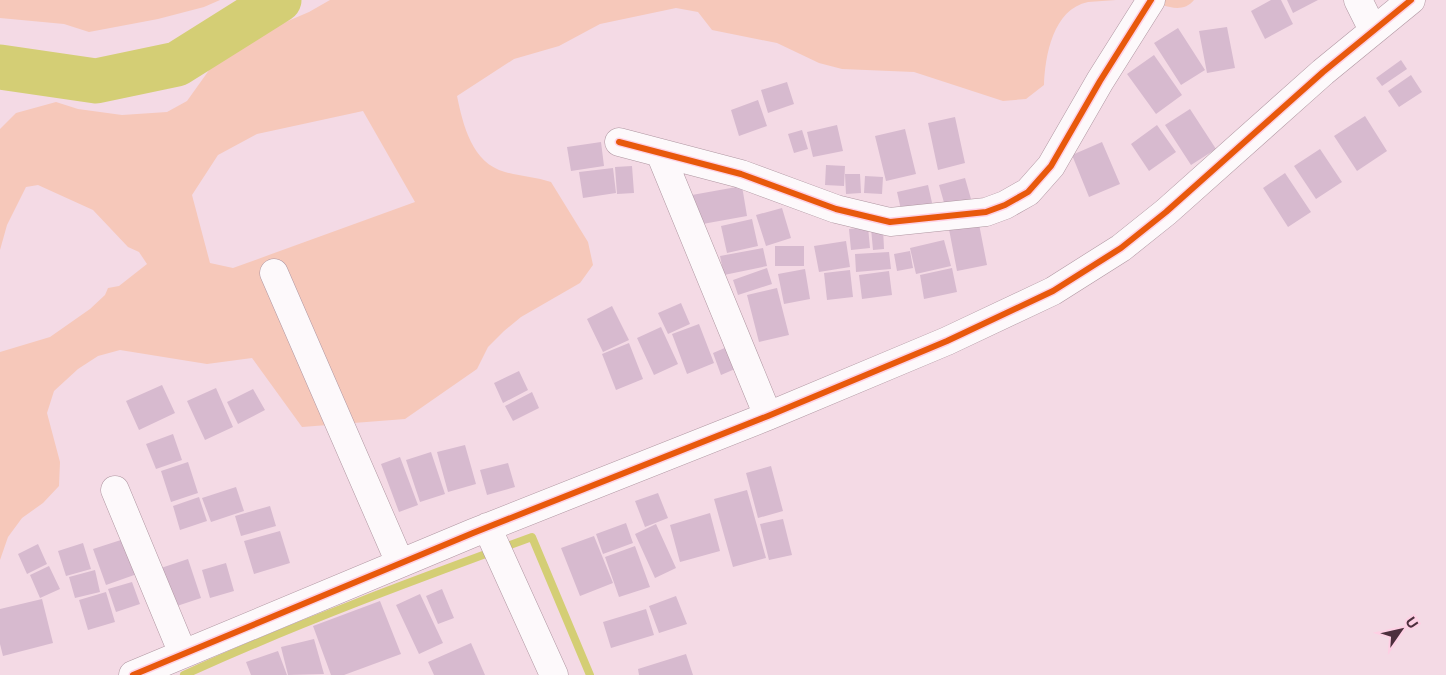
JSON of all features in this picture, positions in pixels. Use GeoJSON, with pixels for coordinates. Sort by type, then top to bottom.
{"type":"FeatureCollection","features":[{"type":"Feature","properties":{"kind":"street"},"geometry":{"type":"LineString","coordinates":[[619,142],[741,174],[836,209],[890,222],[986,212],[1005,205],[1028,192],[1051,166],[1100,81],[1151,0]]}},
{"type":"Feature","properties":{"kind":"street"},"geometry":{"type":"LineString","coordinates":[[1358,0],[1373,30]]}},
{"type":"Feature","properties":{"kind":"street"},"geometry":{"type":"LineString","coordinates":[[133,675],[400,563],[490,533],[947,340],[1053,291],[1095,267],[1166,212],[1373,30],[1411,0]]}},
{"type":"Feature","properties":{"kind":"street"},"geometry":{"type":"LineString","coordinates":[[660,153],[768,416]]}},
{"type":"Feature","properties":{"kind":"street"},"geometry":{"type":"LineString","coordinates":[[274,273],[400,563]]}},
{"type":"Feature","properties":{"kind":"street"},"geometry":{"type":"LineString","coordinates":[[115,490],[183,654]]}},
{"type":"Feature","properties":{"kind":"street"},"geometry":{"type":"LineString","coordinates":[[490,533],[554,675]]}},
{"type":"Feature","properties":{"kind":"shaded area"},"geometry":{"type":"Polygon","coordinates":[[[0,0],[220,0],[204,7],[158,19],[89,32],[64,24],[0,18],[0,0]]]}},
{"type":"Feature","properties":{"kind":"shaded area"},"geometry":{"type":"Polygon","coordinates":[[[330,0],[1116,0],[1088,2],[1076,6],[1066,14],[1053,35],[1046,61],[1044,85],[1026,99],[1003,101],[914,72],[842,69],[819,63],[777,43],[712,30],[698,12],[676,8],[600,24],[559,46],[514,59],[457,96],[462,119],[471,142],[484,160],[505,172],[551,182],[588,242],[593,265],[580,283],[521,317],[488,347],[477,369],[405,419],[302,427],[252,358],[207,364],[120,350],[98,356],[78,369],[54,391],[47,413],[60,462],[59,486],[43,503],[22,518],[8,537],[0,560],[0,352],[50,337],[90,309],[105,295],[108,288],[119,286],[147,264],[139,252],[128,247],[93,210],[38,185],[26,187],[7,225],[0,250],[0,129],[16,113],[56,102],[78,109],[122,115],[167,112],[187,101],[217,59],[227,55],[248,38],[309,12],[330,0]],[[363,111],[257,134],[218,155],[192,195],[210,263],[233,268],[415,202],[363,111]]]}},
{"type":"Feature","properties":{"kind":"shaded area"},"geometry":{"type":"Polygon","coordinates":[[[1148,0],[1194,0],[1184,7],[1172,8],[1148,0]]]}},
{"type":"Feature","properties":{"kind":"building"},"geometry":{"type":"Polygon","coordinates":[[[1271,0],[1281,0],[1293,24],[1265,39],[1251,11],[1271,0]]]}},
{"type":"Feature","properties":{"kind":"building"},"geometry":{"type":"Polygon","coordinates":[[[1287,0],[1318,0],[1293,13],[1287,0]]]}},
{"type":"Feature","properties":{"kind":"building"},"geometry":{"type":"Polygon","coordinates":[[[1227,27],[1235,68],[1207,73],[1199,31],[1227,27]]]}},
{"type":"Feature","properties":{"kind":"building"},"geometry":{"type":"Polygon","coordinates":[[[1178,28],[1205,70],[1181,85],[1154,43],[1178,28]]]}},
{"type":"Feature","properties":{"kind":"building"},"geometry":{"type":"Polygon","coordinates":[[[1154,55],[1182,95],[1156,114],[1127,74],[1154,55]]]}},
{"type":"Feature","properties":{"kind":"building"},"geometry":{"type":"Polygon","coordinates":[[[1401,60],[1407,69],[1382,86],[1376,78],[1401,60]]]}},
{"type":"Feature","properties":{"kind":"building"},"geometry":{"type":"Polygon","coordinates":[[[1411,75],[1422,92],[1399,107],[1388,91],[1411,75]]]}},
{"type":"Feature","properties":{"kind":"building"},"geometry":{"type":"Polygon","coordinates":[[[787,82],[794,104],[768,113],[761,90],[787,82]]]}},
{"type":"Feature","properties":{"kind":"building"},"geometry":{"type":"Polygon","coordinates":[[[758,100],[767,126],[739,136],[731,110],[758,100]]]}},
{"type":"Feature","properties":{"kind":"building"},"geometry":{"type":"Polygon","coordinates":[[[1190,109],[1216,149],[1191,165],[1165,125],[1190,109]]]}},
{"type":"Feature","properties":{"kind":"building"},"geometry":{"type":"Polygon","coordinates":[[[1365,116],[1387,151],[1357,171],[1334,136],[1365,116]]]}},
{"type":"Feature","properties":{"kind":"building"},"geometry":{"type":"Polygon","coordinates":[[[955,117],[965,163],[938,170],[928,123],[955,117]]]}},
{"type":"Feature","properties":{"kind":"building"},"geometry":{"type":"Polygon","coordinates":[[[837,125],[843,151],[813,157],[807,132],[837,125]]]}},
{"type":"Feature","properties":{"kind":"building"},"geometry":{"type":"Polygon","coordinates":[[[1157,125],[1176,152],[1149,171],[1131,144],[1157,125]]]}},
{"type":"Feature","properties":{"kind":"building"},"geometry":{"type":"Polygon","coordinates":[[[905,129],[916,174],[886,181],[875,136],[905,129]]]}},
{"type":"Feature","properties":{"kind":"building"},"geometry":{"type":"Polygon","coordinates":[[[802,130],[808,149],[794,153],[788,134],[802,130]]]}},
{"type":"Feature","properties":{"kind":"building"},"geometry":{"type":"Polygon","coordinates":[[[601,142],[604,166],[571,171],[567,147],[601,142]]]}},
{"type":"Feature","properties":{"kind":"building"},"geometry":{"type":"Polygon","coordinates":[[[1102,142],[1120,184],[1089,197],[1072,155],[1102,142]]]}},
{"type":"Feature","properties":{"kind":"building"},"geometry":{"type":"Polygon","coordinates":[[[1320,149],[1342,182],[1316,199],[1294,166],[1320,149]]]}},
{"type":"Feature","properties":{"kind":"building"},"geometry":{"type":"Polygon","coordinates":[[[826,165],[845,166],[844,186],[825,185],[826,165]]]}},
{"type":"Feature","properties":{"kind":"building"},"geometry":{"type":"Polygon","coordinates":[[[632,166],[634,193],[617,194],[615,167],[632,166]]]}},
{"type":"Feature","properties":{"kind":"building"},"geometry":{"type":"Polygon","coordinates":[[[613,168],[616,193],[583,198],[579,172],[613,168]]]}},
{"type":"Feature","properties":{"kind":"building"},"geometry":{"type":"Polygon","coordinates":[[[1285,173],[1311,212],[1288,227],[1263,188],[1285,173]]]}},
{"type":"Feature","properties":{"kind":"building"},"geometry":{"type":"Polygon","coordinates":[[[845,174],[860,174],[861,193],[846,194],[845,174]]]}},
{"type":"Feature","properties":{"kind":"building"},"geometry":{"type":"Polygon","coordinates":[[[865,176],[883,177],[882,194],[864,193],[865,176]]]}},
{"type":"Feature","properties":{"kind":"building"},"geometry":{"type":"Polygon","coordinates":[[[965,178],[973,206],[947,213],[939,185],[965,178]]]}},
{"type":"Feature","properties":{"kind":"building"},"geometry":{"type":"Polygon","coordinates":[[[928,185],[933,207],[902,214],[897,192],[928,185]]]}},
{"type":"Feature","properties":{"kind":"building"},"geometry":{"type":"Polygon","coordinates":[[[742,186],[747,216],[697,225],[692,195],[742,186]]]}},
{"type":"Feature","properties":{"kind":"building"},"geometry":{"type":"Polygon","coordinates":[[[782,208],[791,238],[766,246],[756,215],[782,208]]]}},
{"type":"Feature","properties":{"kind":"building"},"geometry":{"type":"Polygon","coordinates":[[[752,219],[758,246],[727,253],[721,226],[752,219]]]}},
{"type":"Feature","properties":{"kind":"building"},"geometry":{"type":"Polygon","coordinates":[[[978,219],[987,265],[957,271],[948,224],[978,219]]]}},
{"type":"Feature","properties":{"kind":"building"},"geometry":{"type":"Polygon","coordinates":[[[868,227],[870,248],[851,250],[849,229],[868,227]]]}},
{"type":"Feature","properties":{"kind":"building"},"geometry":{"type":"Polygon","coordinates":[[[871,228],[883,228],[884,249],[873,250],[871,228]]]}},
{"type":"Feature","properties":{"kind":"building"},"geometry":{"type":"Polygon","coordinates":[[[944,240],[951,266],[916,274],[910,248],[944,240]]]}},
{"type":"Feature","properties":{"kind":"building"},"geometry":{"type":"Polygon","coordinates":[[[846,241],[850,267],[819,272],[814,246],[846,241]]]}},
{"type":"Feature","properties":{"kind":"building"},"geometry":{"type":"Polygon","coordinates":[[[775,246],[804,246],[804,266],[775,266],[775,246]]]}},
{"type":"Feature","properties":{"kind":"building"},"geometry":{"type":"Polygon","coordinates":[[[763,248],[767,266],[724,275],[720,256],[763,248]]]}},
{"type":"Feature","properties":{"kind":"building"},"geometry":{"type":"Polygon","coordinates":[[[910,251],[913,268],[897,271],[894,254],[910,251]]]}},
{"type":"Feature","properties":{"kind":"building"},"geometry":{"type":"Polygon","coordinates":[[[889,252],[891,269],[856,272],[855,254],[889,252]]]}},
{"type":"Feature","properties":{"kind":"building"},"geometry":{"type":"Polygon","coordinates":[[[767,268],[772,284],[738,295],[733,280],[767,268]]]}},
{"type":"Feature","properties":{"kind":"building"},"geometry":{"type":"Polygon","coordinates":[[[952,268],[957,292],[924,299],[920,275],[952,268]]]}},
{"type":"Feature","properties":{"kind":"building"},"geometry":{"type":"Polygon","coordinates":[[[805,269],[810,299],[784,304],[778,274],[805,269]]]}},
{"type":"Feature","properties":{"kind":"building"},"geometry":{"type":"Polygon","coordinates":[[[850,270],[853,297],[827,300],[824,273],[850,270]]]}},
{"type":"Feature","properties":{"kind":"building"},"geometry":{"type":"Polygon","coordinates":[[[889,271],[892,295],[862,299],[859,275],[889,271]]]}},
{"type":"Feature","properties":{"kind":"building"},"geometry":{"type":"Polygon","coordinates":[[[777,288],[789,335],[759,342],[747,295],[777,288]]]}},
{"type":"Feature","properties":{"kind":"building"},"geometry":{"type":"Polygon","coordinates":[[[681,303],[690,324],[668,334],[658,313],[681,303]]]}},
{"type":"Feature","properties":{"kind":"building"},"geometry":{"type":"Polygon","coordinates":[[[612,306],[629,340],[603,352],[587,319],[612,306]]]}},
{"type":"Feature","properties":{"kind":"building"},"geometry":{"type":"Polygon","coordinates":[[[699,324],[714,363],[687,374],[672,334],[699,324]]]}},
{"type":"Feature","properties":{"kind":"building"},"geometry":{"type":"Polygon","coordinates":[[[661,327],[678,364],[654,375],[637,338],[661,327]]]}},
{"type":"Feature","properties":{"kind":"building"},"geometry":{"type":"Polygon","coordinates":[[[629,343],[643,379],[616,390],[602,354],[629,343]]]}},
{"type":"Feature","properties":{"kind":"building"},"geometry":{"type":"Polygon","coordinates":[[[727,347],[735,369],[721,375],[713,353],[727,347]]]}},
{"type":"Feature","properties":{"kind":"building"},"geometry":{"type":"Polygon","coordinates":[[[519,371],[528,390],[503,403],[494,383],[519,371]]]}},
{"type":"Feature","properties":{"kind":"building"},"geometry":{"type":"Polygon","coordinates":[[[162,385],[175,413],[139,430],[126,401],[162,385]]]}},
{"type":"Feature","properties":{"kind":"building"},"geometry":{"type":"Polygon","coordinates":[[[216,388],[233,427],[205,440],[187,401],[216,388]]]}},
{"type":"Feature","properties":{"kind":"building"},"geometry":{"type":"Polygon","coordinates":[[[253,389],[265,410],[238,424],[227,402],[253,389]]]}},
{"type":"Feature","properties":{"kind":"building"},"geometry":{"type":"Polygon","coordinates":[[[532,392],[539,408],[513,421],[505,406],[532,392]]]}},
{"type":"Feature","properties":{"kind":"building"},"geometry":{"type":"Polygon","coordinates":[[[173,434],[182,460],[156,469],[146,444],[173,434]]]}},
{"type":"Feature","properties":{"kind":"building"},"geometry":{"type":"Polygon","coordinates":[[[465,445],[476,484],[448,492],[437,452],[465,445]]]}},
{"type":"Feature","properties":{"kind":"building"},"geometry":{"type":"Polygon","coordinates":[[[431,452],[445,494],[420,502],[406,460],[431,452]]]}},
{"type":"Feature","properties":{"kind":"building"},"geometry":{"type":"Polygon","coordinates":[[[400,457],[418,505],[399,512],[381,464],[400,457]]]}},
{"type":"Feature","properties":{"kind":"building"},"geometry":{"type":"Polygon","coordinates":[[[188,462],[198,493],[171,502],[161,471],[188,462]]]}},
{"type":"Feature","properties":{"kind":"building"},"geometry":{"type":"Polygon","coordinates":[[[508,463],[515,487],[487,495],[480,470],[508,463]]]}},
{"type":"Feature","properties":{"kind":"building"},"geometry":{"type":"Polygon","coordinates":[[[771,466],[783,511],[758,518],[746,473],[771,466]]]}},
{"type":"Feature","properties":{"kind":"building"},"geometry":{"type":"Polygon","coordinates":[[[236,487],[244,511],[211,522],[202,498],[236,487]]]}},
{"type":"Feature","properties":{"kind":"building"},"geometry":{"type":"Polygon","coordinates":[[[747,490],[766,558],[733,567],[714,499],[747,490]]]}},
{"type":"Feature","properties":{"kind":"building"},"geometry":{"type":"Polygon","coordinates":[[[658,493],[668,518],[645,527],[635,501],[658,493]]]}},
{"type":"Feature","properties":{"kind":"building"},"geometry":{"type":"Polygon","coordinates":[[[199,497],[207,521],[180,530],[173,506],[199,497]]]}},
{"type":"Feature","properties":{"kind":"building"},"geometry":{"type":"Polygon","coordinates":[[[270,506],[276,526],[241,536],[235,516],[270,506]]]}},
{"type":"Feature","properties":{"kind":"building"},"geometry":{"type":"Polygon","coordinates":[[[710,513],[720,551],[680,562],[670,525],[710,513]]]}},
{"type":"Feature","properties":{"kind":"building"},"geometry":{"type":"Polygon","coordinates":[[[783,519],[792,555],[769,560],[760,524],[783,519]]]}},
{"type":"Feature","properties":{"kind":"building"},"geometry":{"type":"Polygon","coordinates":[[[626,523],[633,543],[603,554],[596,534],[626,523]]]}},
{"type":"Feature","properties":{"kind":"building"},"geometry":{"type":"Polygon","coordinates":[[[656,524],[676,568],[655,578],[635,534],[656,524]]]}},
{"type":"Feature","properties":{"kind":"building"},"geometry":{"type":"Polygon","coordinates":[[[280,531],[290,563],[254,574],[244,541],[280,531]]]}},
{"type":"Feature","properties":{"kind":"building"},"geometry":{"type":"Polygon","coordinates":[[[594,536],[613,583],[580,596],[561,548],[594,536]]]}},
{"type":"Feature","properties":{"kind":"building"},"geometry":{"type":"Polygon","coordinates":[[[124,539],[137,574],[106,585],[93,549],[124,539]]]}},
{"type":"Feature","properties":{"kind":"building"},"geometry":{"type":"Polygon","coordinates":[[[83,543],[91,569],[66,576],[58,551],[83,543]]]}},
{"type":"Feature","properties":{"kind":"building"},"geometry":{"type":"Polygon","coordinates":[[[38,544],[47,564],[27,574],[18,554],[38,544]]]}},
{"type":"Feature","properties":{"kind":"building"},"geometry":{"type":"Polygon","coordinates":[[[635,546],[650,587],[619,597],[605,557],[635,546]]]}},
{"type":"Feature","properties":{"kind":"building"},"geometry":{"type":"Polygon","coordinates":[[[188,559],[201,598],[174,607],[161,568],[188,559]]]}},
{"type":"Feature","properties":{"kind":"building"},"geometry":{"type":"Polygon","coordinates":[[[226,563],[234,591],[210,598],[202,570],[226,563]]]}},
{"type":"Feature","properties":{"kind":"building"},"geometry":{"type":"Polygon","coordinates":[[[49,566],[60,589],[40,598],[30,575],[49,566]]]}},
{"type":"Feature","properties":{"kind":"building"},"geometry":{"type":"Polygon","coordinates":[[[95,570],[100,592],[75,598],[69,577],[95,570]]]}},
{"type":"Feature","properties":{"kind":"building"},"geometry":{"type":"Polygon","coordinates":[[[132,582],[140,604],[116,612],[108,589],[132,582]]]}},
{"type":"Feature","properties":{"kind":"building"},"geometry":{"type":"Polygon","coordinates":[[[442,589],[454,618],[438,624],[426,596],[442,589]]]}},
{"type":"Feature","properties":{"kind":"building"},"geometry":{"type":"Polygon","coordinates":[[[106,592],[115,622],[88,630],[79,600],[106,592]]]}},
{"type":"Feature","properties":{"kind":"building"},"geometry":{"type":"Polygon","coordinates":[[[420,594],[443,643],[419,654],[396,605],[420,594]]]}},
{"type":"Feature","properties":{"kind":"building"},"geometry":{"type":"Polygon","coordinates":[[[676,596],[687,624],[659,633],[649,606],[676,596]]]}},
{"type":"Feature","properties":{"kind":"building"},"geometry":{"type":"Polygon","coordinates":[[[42,599],[53,643],[3,656],[0,644],[0,609],[42,599]]]}},
{"type":"Feature","properties":{"kind":"building"},"geometry":{"type":"Polygon","coordinates":[[[380,601],[401,654],[344,675],[331,675],[313,626],[380,601]]]}},
{"type":"Feature","properties":{"kind":"building"},"geometry":{"type":"Polygon","coordinates":[[[646,609],[654,635],[611,648],[603,622],[646,609]]]}},
{"type":"Feature","properties":{"kind":"building"},"geometry":{"type":"Polygon","coordinates":[[[314,639],[324,674],[288,675],[281,647],[314,639]]]}},
{"type":"Feature","properties":{"kind":"building"},"geometry":{"type":"Polygon","coordinates":[[[471,643],[485,675],[434,675],[428,662],[471,643]]]}},
{"type":"Feature","properties":{"kind":"building"},"geometry":{"type":"Polygon","coordinates":[[[278,651],[287,675],[251,675],[246,662],[278,651]]]}},
{"type":"Feature","properties":{"kind":"building"},"geometry":{"type":"Polygon","coordinates":[[[686,654],[693,675],[639,675],[638,669],[686,654]]]}},
{"type":"Feature","properties":{"kind":"waterway"},"geometry":{"type":"LineString","coordinates":[[0,67],[96,81],[177,64],[279,0]]}},
{"type":"Feature","properties":{"kind":"waterway"},"geometry":{"type":"LineString","coordinates":[[184,675],[313,620],[532,537],[590,675]]}},
{"type":"Feature","properties":{"kind":"cycle path"},"geometry":{"type":"LineString","coordinates":[[619,142],[741,174],[836,209],[890,222],[986,212],[1005,205],[1028,192],[1051,166],[1100,81],[1151,0]]}},
{"type":"Feature","properties":{"kind":"cycle path"},"geometry":{"type":"LineString","coordinates":[[133,675],[473,533],[768,416],[947,341],[1053,291],[1121,248],[1166,212],[1323,72],[1411,0]]}}]}
